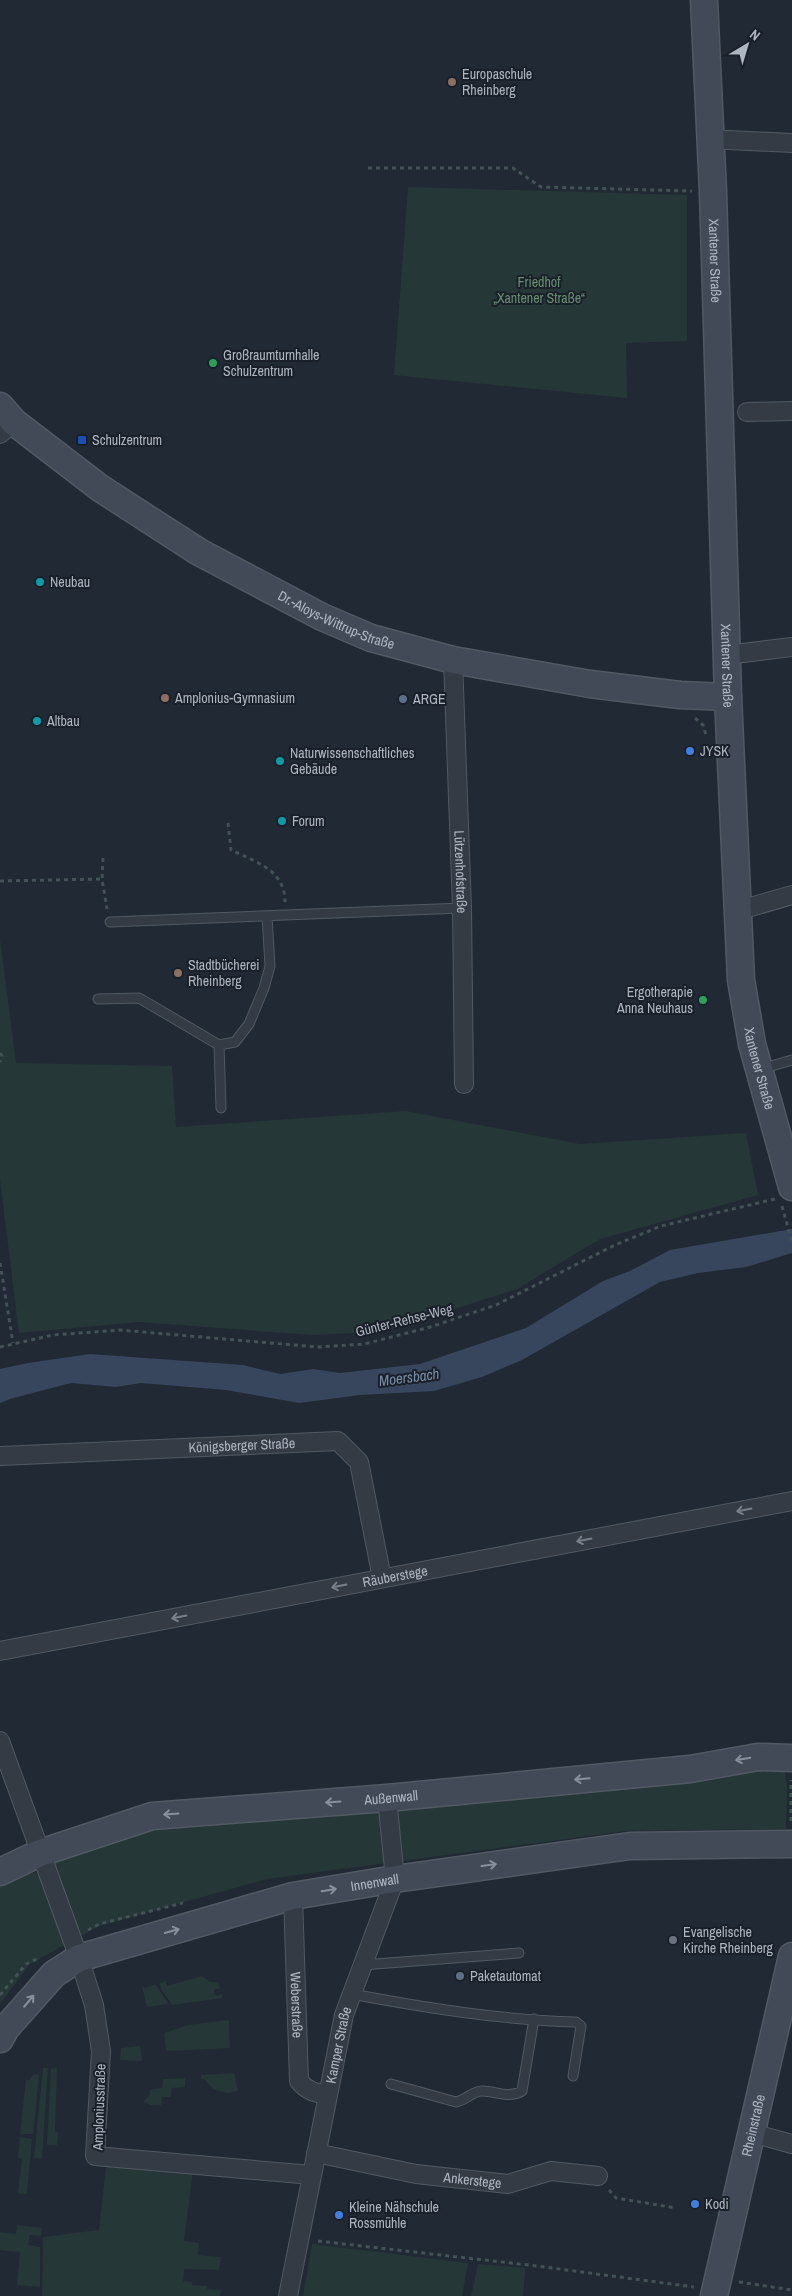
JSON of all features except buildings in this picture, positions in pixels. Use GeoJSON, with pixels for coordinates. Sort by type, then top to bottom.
{"type":"FeatureCollection","features":[{"type":"Feature","properties":{"kind":"street","name":"Xantener Straße"},"geometry":{"type":"LineString","coordinates":[[704,0],[708,139],[713,192],[728,697],[740,980],[784,1195]]}},
{"type":"Feature","properties":{"kind":"street"},"geometry":{"type":"LineString","coordinates":[[708,139],[792,143]]}},
{"type":"Feature","properties":{"kind":"street"},"geometry":{"type":"LineString","coordinates":[[747,412],[792,411]]}},
{"type":"Feature","properties":{"kind":"street","name":"Dr.-Aloys-Wittrup-Straße"},"geometry":{"type":"LineString","coordinates":[[5,421],[100,488],[199,552],[338,624],[371,638],[453,660],[590,684],[680,695],[728,697]]}},
{"type":"Feature","properties":{"kind":"street"},"geometry":{"type":"LineString","coordinates":[[727,655],[792,647]]}},
{"type":"Feature","properties":{"kind":"street","name":"Lützenhofstraße"},"geometry":{"type":"LineString","coordinates":[[453,660],[462,908],[464,1084]]}},
{"type":"Feature","properties":{"kind":"street"},"geometry":{"type":"LineString","coordinates":[[737,911],[792,895]]}},
{"type":"Feature","properties":{"kind":"street","name":"Königsberger Straße"},"geometry":{"type":"LineString","coordinates":[[0,1456],[338,1441],[359,1462],[382,1578]]}},
{"type":"Feature","properties":{"kind":"street","name":"Räuberstege"},"geometry":{"type":"LineString","coordinates":[[0,1650],[792,1501]]}},
{"type":"Feature","properties":{"kind":"street"},"geometry":{"type":"LineString","coordinates":[[0,1741],[40,1853]]}},
{"type":"Feature","properties":{"kind":"street","name":"Außenwall"},"geometry":{"type":"LineString","coordinates":[[0,1872],[40,1853],[152,1816],[387,1798],[690,1768],[758,1757],[792,1758]]}},
{"type":"Feature","properties":{"kind":"street","name":"Kamper Straße"},"geometry":{"type":"LineString","coordinates":[[288,2296],[344,2014],[395,1879],[387,1798]]}},
{"type":"Feature","properties":{"kind":"street","name":"Innenwall"},"geometry":{"type":"LineString","coordinates":[[0,2039],[6,2028],[54,1974],[79,1958],[293,1896],[395,1879],[630,1846],[792,1844]]}},
{"type":"Feature","properties":{"kind":"street","name":"Amploniusstraße"},"geometry":{"type":"LineString","coordinates":[[40,1853],[79,1958],[94,2005],[101,2051],[95,2156],[312,2175]]}},
{"type":"Feature","properties":{"kind":"street","name":"Weberstraße"},"geometry":{"type":"LineString","coordinates":[[293,1896],[298,2081],[304,2088],[313,2092],[328,2094]]}},
{"type":"Feature","properties":{"kind":"street","name":"Rheinstraße"},"geometry":{"type":"LineString","coordinates":[[716,2288],[792,1956]]}},
{"type":"Feature","properties":{"kind":"street"},"geometry":{"type":"LineString","coordinates":[[752,2133],[792,2144]]}},
{"type":"Feature","properties":{"kind":"street","name":"Ankerstege"},"geometry":{"type":"LineString","coordinates":[[316,2153],[416,2174],[508,2184],[551,2171],[598,2176]]}},
{"type":"Feature","properties":{"kind":"lane"},"geometry":{"type":"LineString","coordinates":[[110,922],[462,908]]}},
{"type":"Feature","properties":{"kind":"lane"},"geometry":{"type":"LineString","coordinates":[[98,998],[139,998],[219,1046],[235,1042],[250,1024],[270,966],[267,916]]}},
{"type":"Feature","properties":{"kind":"lane"},"geometry":{"type":"LineString","coordinates":[[219,1046],[221,1108]]}},
{"type":"Feature","properties":{"kind":"lane"},"geometry":{"type":"LineString","coordinates":[[759,1070],[792,1060]]}},
{"type":"Feature","properties":{"kind":"lane"},"geometry":{"type":"LineString","coordinates":[[361,1965],[519,1953]]}},
{"type":"Feature","properties":{"kind":"lane"},"geometry":{"type":"LineString","coordinates":[[352,1994],[406,2004],[576,2022],[581,2026],[573,2076]]}},
{"type":"Feature","properties":{"kind":"lane"},"geometry":{"type":"LineString","coordinates":[[391,2084],[456,2102],[464,2101],[482,2091],[503,2095],[518,2093],[522,2091],[527,2072],[534,2019]]}},
{"type":"Feature","properties":{"kind":"path"},"geometry":{"type":"LineString","coordinates":[[368,168],[513,168],[541,187],[713,192]]}},
{"type":"Feature","properties":{"kind":"path"},"geometry":{"type":"LineString","coordinates":[[228,823],[231,850],[270,869],[285,888],[286,915]]}},
{"type":"Feature","properties":{"kind":"path"},"geometry":{"type":"LineString","coordinates":[[103,858],[102,879],[110,922]]}},
{"type":"Feature","properties":{"kind":"path"},"geometry":{"type":"LineString","coordinates":[[0,881],[102,879]]}},
{"type":"Feature","properties":{"kind":"path"},"geometry":{"type":"LineString","coordinates":[[0,1053],[2,1056],[0,1062]]}},
{"type":"Feature","properties":{"kind":"path"},"geometry":{"type":"LineString","coordinates":[[784,1195],[792,1242]]}},
{"type":"Feature","properties":{"kind":"path","name":"Günter-Rehse-Weg"},"geometry":{"type":"LineString","coordinates":[[0,1347],[53,1335],[120,1330],[317,1346],[364,1344],[427,1328],[496,1305],[615,1245],[661,1226],[784,1195]]}},
{"type":"Feature","properties":{"kind":"path"},"geometry":{"type":"LineString","coordinates":[[0,1263],[13,1343]]}},
{"type":"Feature","properties":{"kind":"path"},"geometry":{"type":"LineString","coordinates":[[598,2176],[616,2198],[676,2208]]}},
{"type":"Feature","properties":{"kind":"path"},"geometry":{"type":"LineString","coordinates":[[300,2238],[716,2288],[792,2290]]}},
{"type":"Feature","properties":{"kind":"green space","name":"Friedhof „Xantener Straße“"},"geometry":{"type":"Polygon","coordinates":[[[408,187],[687,195],[687,341],[626,343],[627,398],[394,375],[408,187]]]}},
{"type":"Feature","properties":{"kind":"green space"},"geometry":{"type":"Polygon","coordinates":[[[0,939],[16,1063],[172,1066],[176,1127],[406,1111],[580,1144],[746,1133],[758,1195],[600,1239],[517,1289],[382,1332],[312,1335],[139,1322],[19,1333],[0,1180],[0,939]]]}},
{"type":"Feature","properties":{"kind":"green space"},"geometry":{"type":"Polygon","coordinates":[[[784,1764],[787,1787],[786,1829],[626,1831],[267,1879],[99,1926],[30,1964],[0,2004],[0,1882],[51,1866],[64,1853],[126,1828],[784,1764]]]}},
{"type":"Feature","properties":{"kind":"green space"},"geometry":{"type":"Polygon","coordinates":[[[202,1976],[210,1982],[218,1982],[220,1988],[214,1990],[216,1996],[222,1994],[222,1998],[172,2005],[161,1989],[160,1983],[166,1981],[167,1986],[202,1976]]]}},
{"type":"Feature","properties":{"kind":"green space"},"geometry":{"type":"Polygon","coordinates":[[[155,1984],[169,2004],[147,2007],[142,1986],[145,1988],[155,1984]]]}},
{"type":"Feature","properties":{"kind":"green space"},"geometry":{"type":"Polygon","coordinates":[[[229,2020],[230,2048],[166,2051],[164,2033],[188,2025],[229,2020]]]}},
{"type":"Feature","properties":{"kind":"green space"},"geometry":{"type":"Polygon","coordinates":[[[140,2046],[142,2061],[120,2060],[121,2048],[140,2046]]]}},
{"type":"Feature","properties":{"kind":"green space"},"geometry":{"type":"Polygon","coordinates":[[[57,2067],[55,2131],[58,2132],[57,2145],[47,2145],[51,2069],[57,2067]]]}},
{"type":"Feature","properties":{"kind":"green space"},"geometry":{"type":"Polygon","coordinates":[[[43,2068],[48,2068],[42,2159],[34,2158],[43,2068]]]}},
{"type":"Feature","properties":{"kind":"green space"},"geometry":{"type":"Polygon","coordinates":[[[234,2073],[238,2091],[227,2093],[213,2089],[204,2079],[201,2079],[201,2075],[234,2073]]]}},
{"type":"Feature","properties":{"kind":"green space"},"geometry":{"type":"Polygon","coordinates":[[[34,2074],[39,2075],[33,2134],[20,2134],[26,2080],[29,2080],[34,2074]]]}},
{"type":"Feature","properties":{"kind":"green space"},"geometry":{"type":"Polygon","coordinates":[[[185,2078],[185,2087],[172,2088],[171,2097],[162,2097],[161,2105],[150,2105],[143,2101],[149,2096],[150,2090],[162,2088],[163,2079],[185,2078]]]}},
{"type":"Feature","properties":{"kind":"green space"},"geometry":{"type":"Polygon","coordinates":[[[20,2137],[32,2139],[27,2194],[18,2193],[22,2159],[18,2158],[20,2137]]]}},
{"type":"Feature","properties":{"kind":"green space"},"geometry":{"type":"Polygon","coordinates":[[[106,2167],[193,2171],[184,2241],[199,2243],[198,2255],[221,2257],[219,2270],[184,2269],[183,2281],[192,2282],[192,2285],[207,2286],[207,2289],[221,2290],[220,2296],[42,2296],[43,2237],[99,2230],[106,2167]]]}},
{"type":"Feature","properties":{"kind":"green space"},"geometry":{"type":"Polygon","coordinates":[[[17,2225],[42,2228],[41,2236],[30,2235],[28,2245],[40,2247],[40,2287],[17,2285],[20,2252],[0,2250],[0,2232],[16,2234],[17,2225]]]}},
{"type":"Feature","properties":{"kind":"green space"},"geometry":{"type":"Polygon","coordinates":[[[312,2244],[468,2263],[462,2296],[303,2296],[312,2244]]]}},
{"type":"Feature","properties":{"kind":"green space"},"geometry":{"type":"Polygon","coordinates":[[[478,2264],[525,2268],[523,2296],[471,2296],[478,2264]]]}},
{"type":"Feature","properties":{"kind":"water","name":"Moersbach"},"geometry":{"type":"Polygon","coordinates":[[[792,1229],[792,1253],[746,1267],[698,1273],[660,1282],[522,1360],[482,1377],[434,1391],[360,1395],[299,1403],[226,1390],[141,1383],[116,1387],[71,1383],[0,1403],[0,1369],[90,1354],[243,1365],[280,1374],[313,1369],[340,1373],[420,1364],[526,1328],[603,1281],[630,1271],[670,1250],[792,1229]]]}},
{"type":"Feature","properties":{"kind":"place","name":"Europaschule Rheinberg"},"geometry":{"type":"Point","coordinates":[452,82]}},
{"type":"Feature","properties":{"kind":"place","name":"Großraumturnhalle Schulzentrum"},"geometry":{"type":"Point","coordinates":[213,363]}},
{"type":"Feature","properties":{"kind":"place","name":"Schulzentrum"},"geometry":{"type":"Point","coordinates":[82,440]}},
{"type":"Feature","properties":{"kind":"place","name":"Neubau"},"geometry":{"type":"Point","coordinates":[40,582]}},
{"type":"Feature","properties":{"kind":"place","name":"Amplonius-Gymnasium"},"geometry":{"type":"Point","coordinates":[165,698]}},
{"type":"Feature","properties":{"kind":"place","name":"ARGE"},"geometry":{"type":"Point","coordinates":[403,699]}},
{"type":"Feature","properties":{"kind":"place","name":"Altbau"},"geometry":{"type":"Point","coordinates":[37,721]}},
{"type":"Feature","properties":{"kind":"place","name":"JYSK"},"geometry":{"type":"Point","coordinates":[690,751]}},
{"type":"Feature","properties":{"kind":"place","name":"Naturwissenschaftliches Gebäude"},"geometry":{"type":"Point","coordinates":[280,761]}},
{"type":"Feature","properties":{"kind":"place","name":"Forum"},"geometry":{"type":"Point","coordinates":[282,821]}},
{"type":"Feature","properties":{"kind":"place","name":"Stadtbücherei Rheinberg"},"geometry":{"type":"Point","coordinates":[178,973]}},
{"type":"Feature","properties":{"kind":"place","name":"Ergotherapie Anna Neuhaus"},"geometry":{"type":"Point","coordinates":[703,1000]}},
{"type":"Feature","properties":{"kind":"place","name":"Evangelische Kirche Rheinberg"},"geometry":{"type":"Point","coordinates":[673,1940]}},
{"type":"Feature","properties":{"kind":"place","name":"Paketautomat"},"geometry":{"type":"Point","coordinates":[460,1976]}},
{"type":"Feature","properties":{"kind":"place","name":"Kodi"},"geometry":{"type":"Point","coordinates":[695,2204]}},
{"type":"Feature","properties":{"kind":"place","name":"Kleine Nähschule Rossmühle"},"geometry":{"type":"Point","coordinates":[339,2215]}}]}
